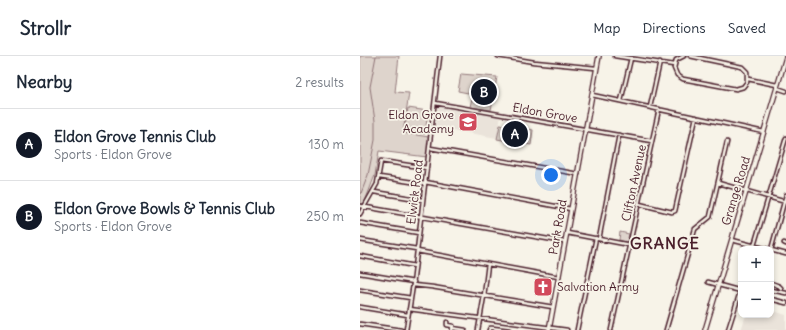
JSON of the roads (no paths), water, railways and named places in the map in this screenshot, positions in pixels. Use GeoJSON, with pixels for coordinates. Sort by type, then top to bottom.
{"type":"FeatureCollection","features":[{"type":"Feature","properties":{"kind":"street","name":"Elwick Road"},"geometry":{"type":"LineString","coordinates":[[406,330],[430,148],[440,56]]}},
{"type":"Feature","properties":{"kind":"street"},"geometry":{"type":"LineString","coordinates":[[498,56],[534,62],[596,68]]}},
{"type":"Feature","properties":{"kind":"street","name":"Park Road"},"geometry":{"type":"LineString","coordinates":[[550,328],[598,56]]}},
{"type":"Feature","properties":{"kind":"street"},"geometry":{"type":"LineString","coordinates":[[615,56],[674,65]]}},
{"type":"Feature","properties":{"kind":"street"},"geometry":{"type":"LineString","coordinates":[[684,56],[679,58],[674,65],[674,70],[677,75],[683,79],[733,89],[743,87],[748,79],[746,72],[742,67],[690,56]]}},
{"type":"Feature","properties":{"kind":"street","name":"Grange Road"},"geometry":{"type":"LineString","coordinates":[[705,330],[786,57]]}},
{"type":"Feature","properties":{"kind":"street"},"geometry":{"type":"LineString","coordinates":[[621,101],[631,58]]}},
{"type":"Feature","properties":{"kind":"street"},"geometry":{"type":"LineString","coordinates":[[650,107],[660,62]]}},
{"type":"Feature","properties":{"kind":"street"},"geometry":{"type":"LineString","coordinates":[[748,79],[778,87],[786,91]]}},
{"type":"Feature","properties":{"kind":"street"},"geometry":{"type":"LineString","coordinates":[[592,95],[764,132]]}},
{"type":"Feature","properties":{"kind":"street","name":"Eldon Grove"},"geometry":{"type":"LineString","coordinates":[[435,103],[652,141]]}},
{"type":"Feature","properties":{"kind":"street","name":"Clifton Avenue"},"geometry":{"type":"LineString","coordinates":[[611,330],[660,109]]}},
{"type":"Feature","properties":{"kind":"street"},"geometry":{"type":"LineString","coordinates":[[638,204],[672,212],[675,211],[696,117]]}},
{"type":"Feature","properties":{"kind":"street"},"geometry":{"type":"LineString","coordinates":[[577,330],[619,135]]}},
{"type":"Feature","properties":{"kind":"street"},"geometry":{"type":"LineString","coordinates":[[754,246],[768,197],[785,147],[786,138]]}},
{"type":"Feature","properties":{"kind":"street"},"geometry":{"type":"LineString","coordinates":[[666,330],[695,229],[710,217],[727,142]]}},
{"type":"Feature","properties":{"kind":"street"},"geometry":{"type":"LineString","coordinates":[[430,148],[578,174]]}},
{"type":"Feature","properties":{"kind":"street"},"geometry":{"type":"LineString","coordinates":[[360,214],[374,192],[379,177],[381,161],[427,168]]}},
{"type":"Feature","properties":{"kind":"street"},"geometry":{"type":"LineString","coordinates":[[379,177],[425,183],[571,209]]}},
{"type":"Feature","properties":{"kind":"street"},"geometry":{"type":"LineString","coordinates":[[718,183],[785,201]]}},
{"type":"Feature","properties":{"kind":"street"},"geometry":{"type":"LineString","coordinates":[[374,192],[423,200]]}},
{"type":"Feature","properties":{"kind":"street"},"geometry":{"type":"LineString","coordinates":[[772,246],[786,195]]}},
{"type":"Feature","properties":{"kind":"street"},"geometry":{"type":"LineString","coordinates":[[360,206],[565,242]]}},
{"type":"Feature","properties":{"kind":"street"},"geometry":{"type":"LineString","coordinates":[[360,223],[419,233]]}},
{"type":"Feature","properties":{"kind":"street"},"geometry":{"type":"LineString","coordinates":[[567,233],[630,245]]}},
{"type":"Feature","properties":{"kind":"street"},"geometry":{"type":"LineString","coordinates":[[360,240],[559,277]]}},
{"type":"Feature","properties":{"kind":"street"},"geometry":{"type":"LineString","coordinates":[[732,240],[751,246]]}},
{"type":"Feature","properties":{"kind":"street"},"geometry":{"type":"LineString","coordinates":[[774,251],[786,254]]}},
{"type":"Feature","properties":{"kind":"street"},"geometry":{"type":"LineString","coordinates":[[360,256],[415,266]]}},
{"type":"Feature","properties":{"kind":"street"},"geometry":{"type":"LineString","coordinates":[[478,330],[488,264]]}},
{"type":"Feature","properties":{"kind":"street"},"geometry":{"type":"LineString","coordinates":[[360,273],[413,284],[554,307]]}},
{"type":"Feature","properties":{"kind":"street"},"geometry":{"type":"LineString","coordinates":[[708,282],[738,289]]}},
{"type":"Feature","properties":{"kind":"street"},"geometry":{"type":"LineString","coordinates":[[774,285],[781,288]]}},
{"type":"Feature","properties":{"kind":"street"},"geometry":{"type":"LineString","coordinates":[[360,290],[411,298]]}},
{"type":"Feature","properties":{"kind":"street"},"geometry":{"type":"LineString","coordinates":[[774,290],[786,293]]}},
{"type":"Feature","properties":{"kind":"street"},"geometry":{"type":"LineString","coordinates":[[728,330],[738,299]]}},
{"type":"Feature","properties":{"kind":"street"},"geometry":{"type":"LineString","coordinates":[[774,300],[786,303]]}},
{"type":"Feature","properties":{"kind":"street"},"geometry":{"type":"LineString","coordinates":[[360,307],[408,315]]}},
{"type":"Feature","properties":{"kind":"street"},"geometry":{"type":"LineString","coordinates":[[409,309],[567,330]]}},
{"type":"Feature","properties":{"kind":"street"},"geometry":{"type":"LineString","coordinates":[[360,324],[401,330]]}},
{"type":"Feature","properties":{"kind":"street"},"geometry":{"type":"LineString","coordinates":[[443,324],[453,326],[452,329],[466,330]]}},
{"type":"Feature","properties":{"kind":"street"},"geometry":{"type":"LineString","coordinates":[[489,330],[492,328],[508,330]]}},
{"type":"Feature","properties":{"kind":"waterway"},"geometry":{"type":"LineString","coordinates":[[360,196],[368,175],[375,140],[375,121],[370,87],[376,56]]}},
{"type":"Feature","properties":{"kind":"place","name":"Eldon Grove Bowls & Tennis Club"},"geometry":{"type":"Point","coordinates":[484,92]}},
{"type":"Feature","properties":{"kind":"place","name":"Eldon Grove Academy"},"geometry":{"type":"Point","coordinates":[468,122]}},
{"type":"Feature","properties":{"kind":"place","name":"Eldon Grove Tennis Club"},"geometry":{"type":"Point","coordinates":[515,134]}},
{"type":"Feature","properties":{"kind":"place","name":"Salvation Army"},"geometry":{"type":"Point","coordinates":[543,287]}},
{"type":"Feature","properties":{"kind":"district","name":"GRANGE"},"geometry":{"type":"Point","coordinates":[665,243]}}]}
